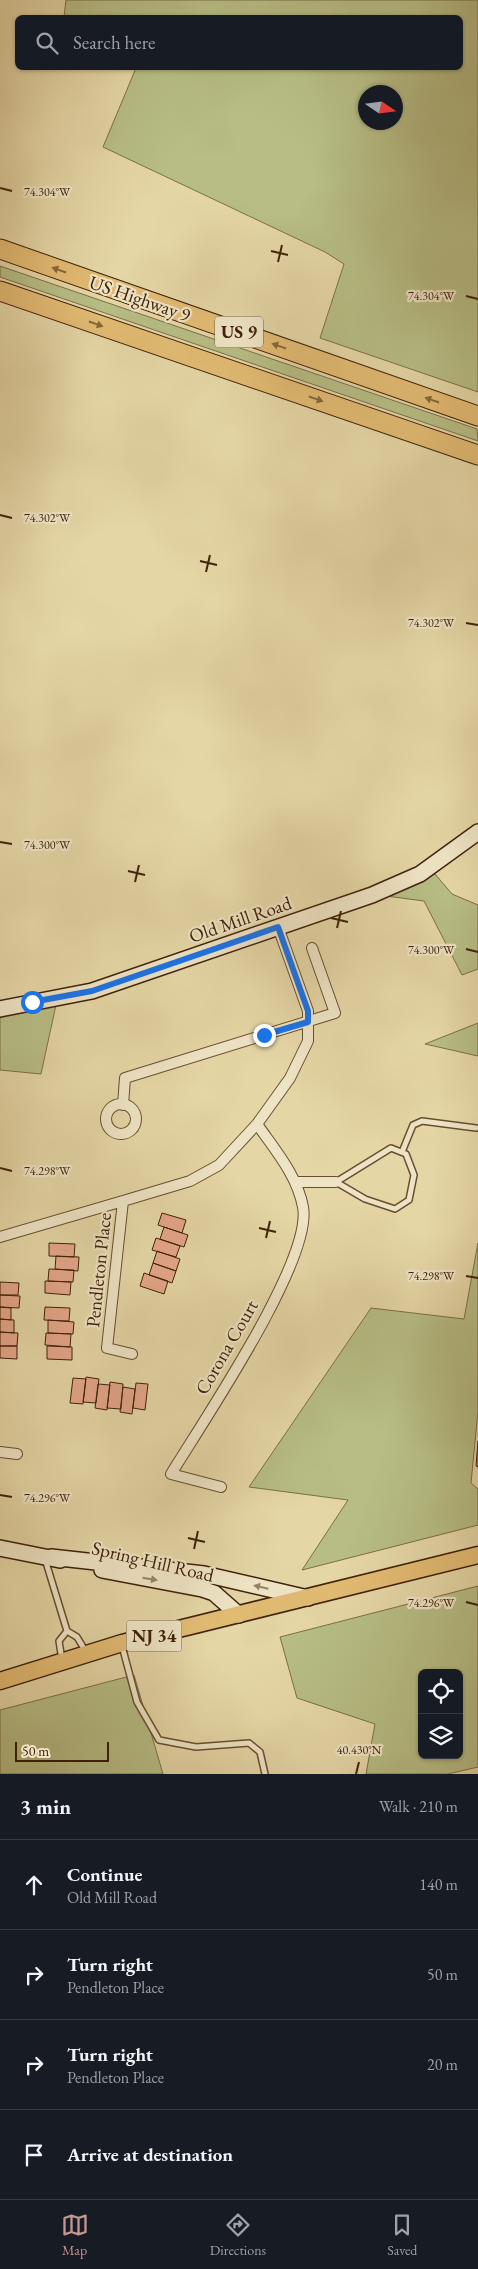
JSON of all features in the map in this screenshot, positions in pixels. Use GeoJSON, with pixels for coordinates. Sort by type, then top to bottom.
{"type":"FeatureCollection","features":[{"type":"Feature","properties":{"kind":"highway","name":"US Highway 9"},"geometry":{"type":"LineString","coordinates":[[0,249],[478,416]]}},
{"type":"Feature","properties":{"kind":"highway","name":"US Highway 9"},"geometry":{"type":"LineString","coordinates":[[0,291],[478,455]]}},
{"type":"Feature","properties":{"kind":"main road","name":"NJ 34"},"geometry":{"type":"LineString","coordinates":[[0,1681],[122,1643],[478,1555]]}},
{"type":"Feature","properties":{"kind":"street","name":"Old Mill Road"},"geometry":{"type":"LineString","coordinates":[[0,1009],[92,991],[372,895],[420,874],[478,832]]}},
{"type":"Feature","properties":{"kind":"street","name":"Pendleton Place"},"geometry":{"type":"LineString","coordinates":[[0,1237],[190,1182],[219,1165],[257,1124],[290,1078],[308,1041],[308,1011],[278,927]]}},
{"type":"Feature","properties":{"kind":"street"},"geometry":{"type":"LineString","coordinates":[[124,1105],[125,1078],[335,1013],[312,948]]}},
{"type":"Feature","properties":{"kind":"street","name":"Corona Court"},"geometry":{"type":"LineString","coordinates":[[221,1487],[170,1474],[237,1367],[283,1284],[301,1237],[304,1208],[295,1182],[257,1124]]}},
{"type":"Feature","properties":{"kind":"street"},"geometry":{"type":"LineString","coordinates":[[295,1182],[336,1182]]}},
{"type":"Feature","properties":{"kind":"street","name":"Pendleton Place"},"geometry":{"type":"LineString","coordinates":[[123,1201],[107,1348],[132,1354]]}},
{"type":"Feature","properties":{"kind":"street"},"geometry":{"type":"LineString","coordinates":[[0,1452],[17,1454]]}},
{"type":"Feature","properties":{"kind":"street","name":"Spring Hill Road"},"geometry":{"type":"LineString","coordinates":[[0,1548],[202,1589],[214,1593],[239,1615]]}},
{"type":"Feature","properties":{"kind":"street","name":"Spring Hill Road"},"geometry":{"type":"LineString","coordinates":[[47,1557],[204,1574],[309,1598]]}},
{"type":"Feature","properties":{"kind":"lane"},"geometry":{"type":"LineString","coordinates":[[402,1152],[413,1126],[422,1121],[476,1128]]}},
{"type":"Feature","properties":{"kind":"lane"},"geometry":{"type":"LineString","coordinates":[[391,1148],[402,1152],[406,1154],[414,1175],[409,1200],[395,1209],[365,1199],[336,1182],[391,1148]]}},
{"type":"Feature","properties":{"kind":"lane"},"geometry":{"type":"LineString","coordinates":[[47,1557],[67,1631],[77,1637],[87,1654]]}},
{"type":"Feature","properties":{"kind":"lane"},"geometry":{"type":"LineString","coordinates":[[62,1662],[59,1641],[67,1631]]}},
{"type":"Feature","properties":{"kind":"lane"},"geometry":{"type":"LineString","coordinates":[[122,1643],[137,1702],[159,1740],[196,1747],[249,1743],[260,1752],[264,1774]]}},
{"type":"Feature","properties":{"kind":"green space"},"geometry":{"type":"Polygon","coordinates":[[[66,0],[478,0],[478,392],[320,338],[344,264],[325,252],[103,147],[135,70],[463,70],[463,15],[64,15],[66,0]]]}},
{"type":"Feature","properties":{"kind":"green space"},"geometry":{"type":"Polygon","coordinates":[[[0,266],[477,429],[478,441],[0,277],[0,266]]]}},
{"type":"Feature","properties":{"kind":"green space"},"geometry":{"type":"Polygon","coordinates":[[[435,874],[452,894],[478,905],[478,969],[462,975],[424,901],[386,896],[435,874]]]}},
{"type":"Feature","properties":{"kind":"green space"},"geometry":{"type":"Polygon","coordinates":[[[56,1005],[41,1074],[0,1070],[0,1016],[56,1005]]]}},
{"type":"Feature","properties":{"kind":"green space"},"geometry":{"type":"Polygon","coordinates":[[[478,1023],[478,1056],[425,1044],[478,1023]]]}},
{"type":"Feature","properties":{"kind":"green space"},"geometry":{"type":"Polygon","coordinates":[[[478,1243],[478,1411],[471,1483],[478,1489],[478,1525],[302,1570],[348,1500],[249,1487],[371,1308],[464,1319],[478,1243]]]}},
{"type":"Feature","properties":{"kind":"green space"},"geometry":{"type":"Polygon","coordinates":[[[478,1586],[478,1767],[448,1774],[366,1774],[375,1724],[297,1698],[280,1637],[478,1586]]]}},
{"type":"Feature","properties":{"kind":"green space"},"geometry":{"type":"Polygon","coordinates":[[[134,1675],[163,1774],[0,1774],[0,1710],[134,1675]]]}},
{"type":"Feature","properties":{"kind":"building"},"geometry":{"type":"Polygon","coordinates":[[[162,1213],[186,1220],[182,1233],[158,1225],[162,1213]]]}},
{"type":"Feature","properties":{"kind":"building"},"geometry":{"type":"Polygon","coordinates":[[[164,1227],[188,1235],[184,1247],[160,1239],[164,1227]]]}},
{"type":"Feature","properties":{"kind":"building"},"geometry":{"type":"Polygon","coordinates":[[[156,1238],[180,1246],[176,1257],[152,1250],[156,1238]]]}},
{"type":"Feature","properties":{"kind":"building"},"geometry":{"type":"Polygon","coordinates":[[[49,1243],[75,1244],[74,1257],[49,1256],[49,1243]]]}},
{"type":"Feature","properties":{"kind":"building"},"geometry":{"type":"Polygon","coordinates":[[[157,1251],[180,1259],[176,1271],[153,1263],[157,1251]]]}},
{"type":"Feature","properties":{"kind":"building"},"geometry":{"type":"Polygon","coordinates":[[[56,1256],[79,1257],[78,1271],[55,1269],[56,1256]]]}},
{"type":"Feature","properties":{"kind":"building"},"geometry":{"type":"Polygon","coordinates":[[[153,1263],[176,1271],[172,1283],[149,1275],[153,1263]]]}},
{"type":"Feature","properties":{"kind":"building"},"geometry":{"type":"Polygon","coordinates":[[[49,1269],[74,1270],[73,1282],[48,1281],[49,1269]]]}},
{"type":"Feature","properties":{"kind":"building"},"geometry":{"type":"Polygon","coordinates":[[[144,1273],[168,1281],[164,1294],[140,1286],[144,1273]]]}},
{"type":"Feature","properties":{"kind":"building"},"geometry":{"type":"Polygon","coordinates":[[[45,1281],[71,1282],[70,1295],[45,1293],[45,1281]]]}},
{"type":"Feature","properties":{"kind":"building"},"geometry":{"type":"Polygon","coordinates":[[[0,1282],[19,1283],[18,1295],[0,1295],[0,1282]]]}},
{"type":"Feature","properties":{"kind":"building"},"geometry":{"type":"Polygon","coordinates":[[[0,1295],[20,1296],[19,1308],[0,1307],[0,1295]]]}},
{"type":"Feature","properties":{"kind":"building"},"geometry":{"type":"Polygon","coordinates":[[[0,1307],[11,1308],[11,1320],[0,1319],[0,1307]]]}},
{"type":"Feature","properties":{"kind":"building"},"geometry":{"type":"Polygon","coordinates":[[[45,1307],[70,1308],[69,1321],[44,1320],[45,1307]]]}},
{"type":"Feature","properties":{"kind":"building"},"geometry":{"type":"Polygon","coordinates":[[[0,1319],[14,1320],[14,1333],[0,1332],[0,1319]]]}},
{"type":"Feature","properties":{"kind":"building"},"geometry":{"type":"Polygon","coordinates":[[[48,1320],[74,1322],[73,1334],[48,1333],[48,1320]]]}},
{"type":"Feature","properties":{"kind":"building"},"geometry":{"type":"Polygon","coordinates":[[[0,1332],[18,1333],[17,1346],[0,1346],[0,1332]]]}},
{"type":"Feature","properties":{"kind":"building"},"geometry":{"type":"Polygon","coordinates":[[[46,1333],[71,1334],[70,1347],[45,1345],[46,1333]]]}},
{"type":"Feature","properties":{"kind":"building"},"geometry":{"type":"Polygon","coordinates":[[[0,1346],[17,1346],[17,1359],[0,1358],[0,1346]]]}},
{"type":"Feature","properties":{"kind":"building"},"geometry":{"type":"Polygon","coordinates":[[[47,1346],[72,1347],[72,1360],[47,1359],[47,1346]]]}},
{"type":"Feature","properties":{"kind":"building"},"geometry":{"type":"Polygon","coordinates":[[[86,1377],[99,1379],[96,1403],[83,1402],[86,1377]]]}},
{"type":"Feature","properties":{"kind":"building"},"geometry":{"type":"Polygon","coordinates":[[[73,1378],[86,1379],[83,1404],[70,1403],[73,1378]]]}},
{"type":"Feature","properties":{"kind":"building"},"geometry":{"type":"Polygon","coordinates":[[[110,1382],[123,1384],[121,1409],[107,1408],[110,1382]]]}},
{"type":"Feature","properties":{"kind":"building"},"geometry":{"type":"Polygon","coordinates":[[[136,1383],[148,1384],[145,1410],[133,1408],[136,1383]]]}},
{"type":"Feature","properties":{"kind":"building"},"geometry":{"type":"Polygon","coordinates":[[[98,1384],[110,1385],[107,1410],[95,1408],[98,1384]]]}},
{"type":"Feature","properties":{"kind":"building"},"geometry":{"type":"Polygon","coordinates":[[[123,1387],[135,1389],[132,1414],[120,1412],[123,1387]]]}},
{"type":"Feature","properties":{"kind":"building"},"geometry":{"type":"Polygon","coordinates":[[[478,1441],[478,1467],[476,1466],[478,1441]]]}},
{"type":"Feature","properties":{"kind":"route"},"geometry":{"type":"LineString","coordinates":[[32,1002],[92,991],[278,927],[308,1011],[308,1022],[264,1035]]}}]}
